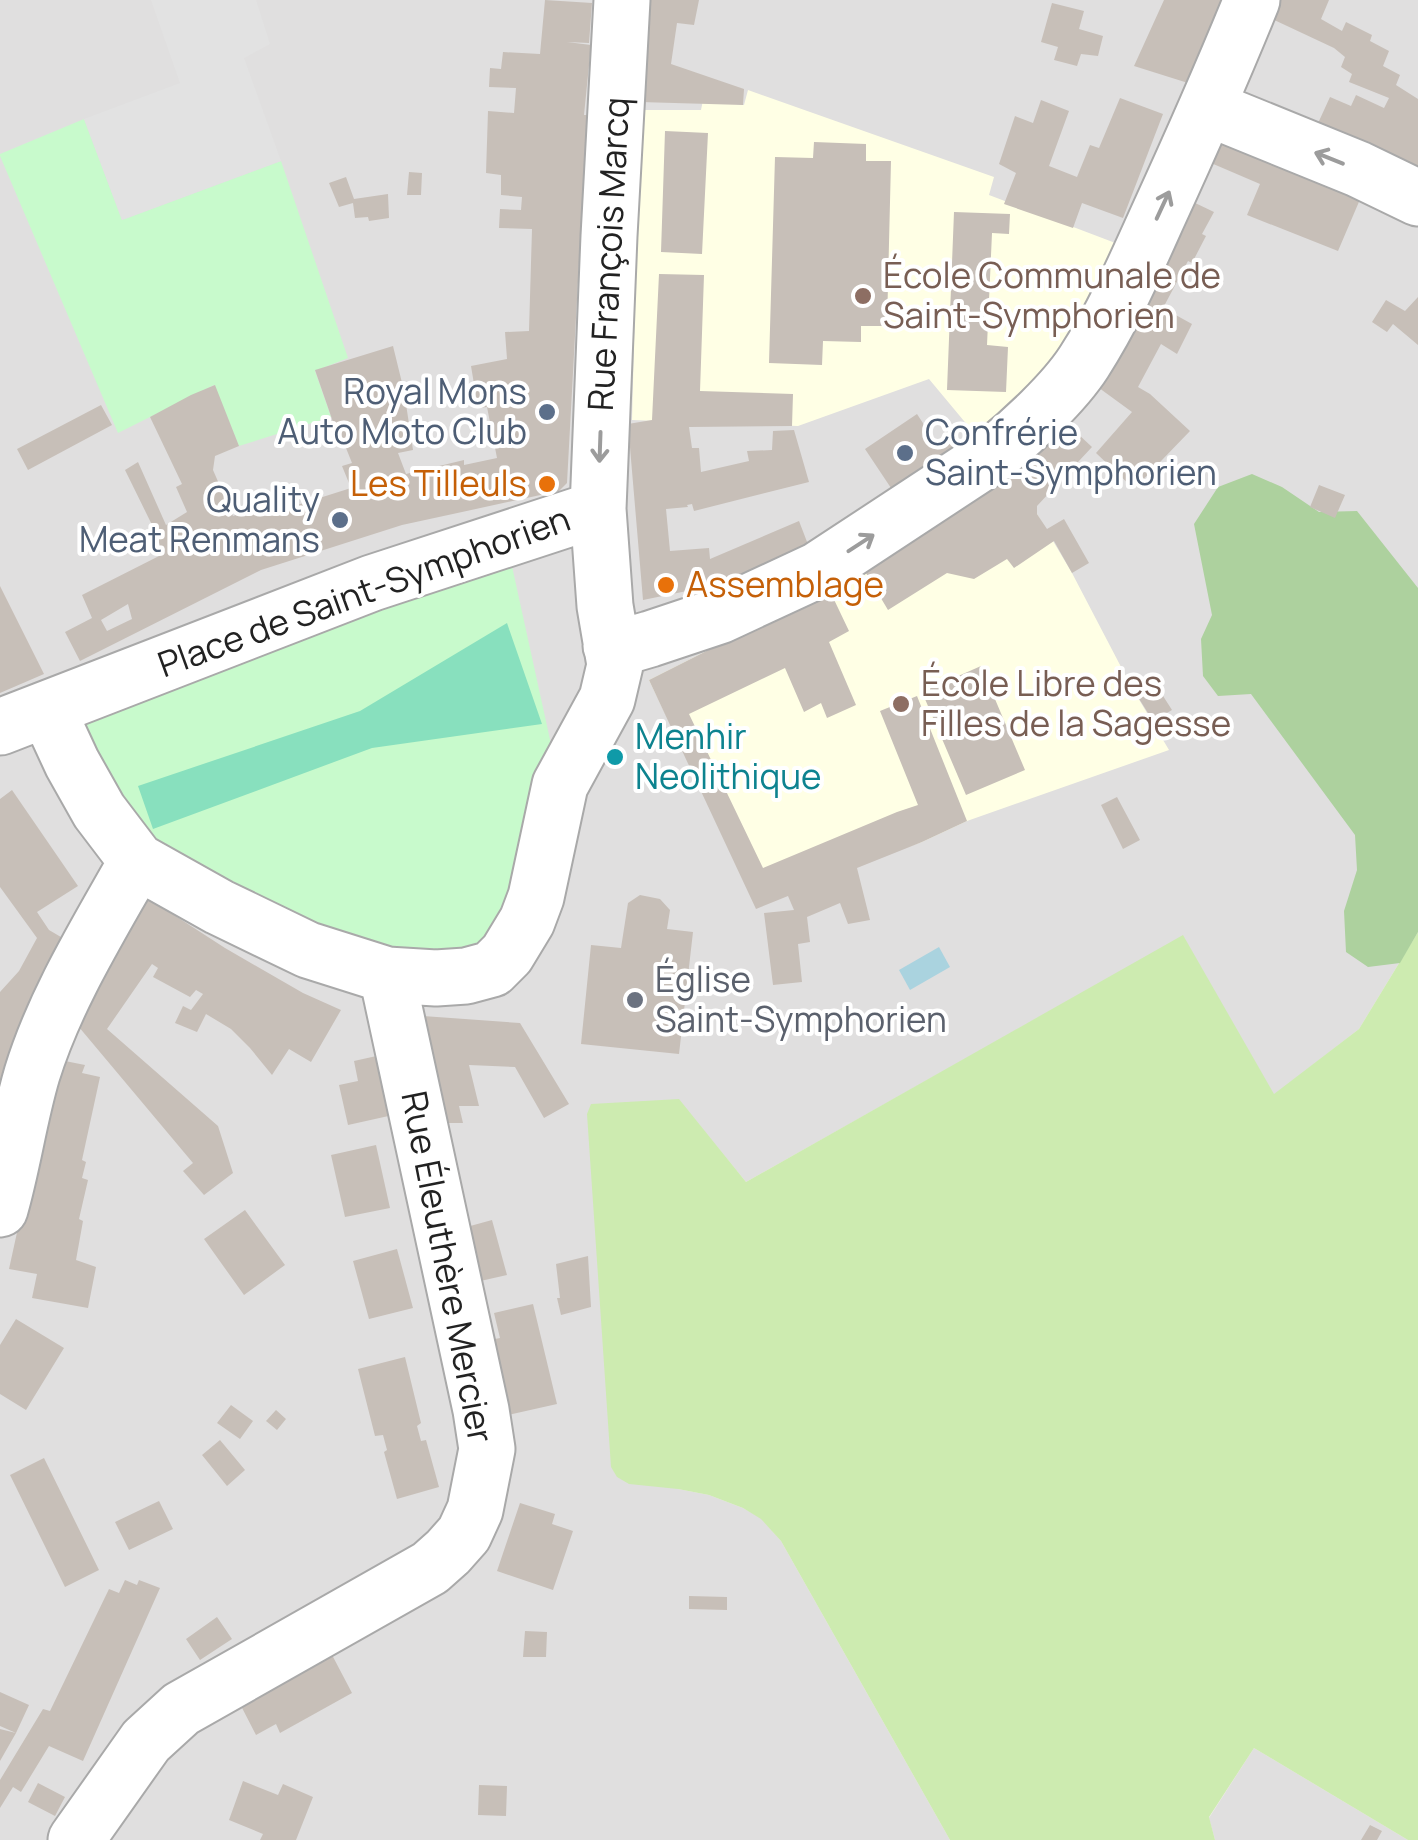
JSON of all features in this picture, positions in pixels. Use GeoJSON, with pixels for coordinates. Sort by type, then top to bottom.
{"type":"FeatureCollection","features":[{"type":"Feature","properties":{"kind":"street","name":"Rue François Marcq"},"geometry":{"type":"LineString","coordinates":[[598,509],[622,0]]}},
{"type":"Feature","properties":{"kind":"street"},"geometry":{"type":"LineString","coordinates":[[611,646],[626,646],[720,616],[818,570],[1016,437],[1083,364],[1128,280],[1208,108],[1252,0]]}},
{"type":"Feature","properties":{"kind":"street"},"geometry":{"type":"LineString","coordinates":[[1208,108],[1358,169],[1418,198]]}},
{"type":"Feature","properties":{"kind":"street","name":"Place de Saint-Symphorien"},"geometry":{"type":"LineString","coordinates":[[598,509],[611,646],[615,664],[607,699],[560,785],[536,897],[526,921],[507,954],[492,969],[466,976],[388,975],[308,950],[138,861],[23,718],[372,583],[598,509]]}},
{"type":"Feature","properties":{"kind":"street"},"geometry":{"type":"LineString","coordinates":[[0,1208],[32,1074],[56,1014],[138,861]]}},
{"type":"Feature","properties":{"kind":"street","name":"Rue Éleuthère Mercier"},"geometry":{"type":"LineString","coordinates":[[76,1840],[146,1741],[181,1709],[430,1568],[464,1534],[474,1510],[487,1449],[481,1410],[388,975]]}},
{"type":"Feature","properties":{"kind":"shaded area"},"geometry":{"type":"Polygon","coordinates":[[[0,0],[1418,0],[1418,932],[1359,1029],[1274,1095],[1183,936],[746,1182],[679,1100],[678,1489],[743,1508],[761,1518],[781,1541],[950,1840],[0,1840],[0,0]]]}},
{"type":"Feature","properties":{"kind":"shaded area"},"geometry":{"type":"Polygon","coordinates":[[[151,0],[256,0],[270,44],[244,58],[281,161],[122,220],[84,119],[180,83],[151,0]]]}},
{"type":"Feature","properties":{"kind":"shaded area","name":"École Communale de Saint-Symphorien"},"geometry":{"type":"Polygon","coordinates":[[[748,90],[994,177],[989,195],[1118,244],[1064,347],[1021,399],[979,439],[929,379],[798,426],[632,420],[640,110],[701,110],[703,100],[744,105],[748,90]]]}},
{"type":"Feature","properties":{"kind":"shaded area","name":"École Libre des Filles de la Sagesse"},"geometry":{"type":"Polygon","coordinates":[[[1032,501],[1169,750],[967,821],[891,853],[743,876],[649,680],[863,568],[1032,501]]]}},
{"type":"Feature","properties":{"kind":"shaded area"},"geometry":{"type":"Polygon","coordinates":[[[1254,1748],[1408,1840],[1215,1840],[1209,1818],[1254,1748]]]}},
{"type":"Feature","properties":{"kind":"green space"},"geometry":{"type":"Polygon","coordinates":[[[84,119],[122,220],[281,161],[348,358],[315,371],[331,417],[239,446],[214,385],[118,433],[0,156],[84,119]]]}},
{"type":"Feature","properties":{"kind":"green space"},"geometry":{"type":"Polygon","coordinates":[[[1252,474],[1282,487],[1319,512],[1357,511],[1418,588],[1418,932],[1400,963],[1368,967],[1346,952],[1344,911],[1357,870],[1355,835],[1251,694],[1218,696],[1203,676],[1201,639],[1212,615],[1194,524],[1218,487],[1252,474]]]}},
{"type":"Feature","properties":{"kind":"green space"},"geometry":{"type":"Polygon","coordinates":[[[506,539],[560,785],[536,897],[436,978],[137,861],[78,744],[87,715],[506,539]]]}},
{"type":"Feature","properties":{"kind":"green space"},"geometry":{"type":"Polygon","coordinates":[[[507,623],[542,724],[372,748],[153,829],[138,786],[360,711],[507,623]]]}},
{"type":"Feature","properties":{"kind":"green space"},"geometry":{"type":"Polygon","coordinates":[[[1418,932],[1418,1840],[1408,1840],[1254,1748],[1209,1817],[1215,1840],[950,1840],[781,1541],[761,1519],[743,1508],[709,1495],[629,1484],[617,1477],[611,1467],[587,1114],[591,1104],[679,1099],[746,1182],[1183,935],[1274,1094],[1359,1029],[1418,932]]]}},
{"type":"Feature","properties":{"kind":"water"},"geometry":{"type":"Polygon","coordinates":[[[939,947],[950,967],[910,990],[899,970],[939,947]]]}},
{"type":"Feature","properties":{"kind":"building"},"geometry":{"type":"Polygon","coordinates":[[[545,0],[592,3],[589,43],[567,42],[591,45],[584,115],[567,483],[559,491],[402,525],[261,570],[80,661],[65,632],[92,618],[82,595],[163,554],[125,470],[138,462],[166,525],[187,512],[176,487],[182,484],[150,417],[191,395],[215,385],[239,446],[215,456],[213,470],[233,516],[266,505],[269,514],[351,488],[342,466],[352,463],[344,443],[341,445],[315,370],[393,346],[413,450],[398,453],[406,474],[464,460],[464,465],[497,458],[487,407],[478,408],[471,366],[507,359],[505,332],[529,331],[532,229],[499,228],[500,209],[521,210],[522,197],[501,195],[501,175],[486,173],[488,111],[514,113],[516,88],[489,87],[490,68],[501,69],[503,52],[540,54],[545,0]],[[128,604],[101,620],[107,631],[132,619],[128,604]]]}},
{"type":"Feature","properties":{"kind":"building"},"geometry":{"type":"Polygon","coordinates":[[[648,0],[699,0],[694,25],[677,23],[671,64],[744,89],[743,105],[640,102],[648,0]]]}},
{"type":"Feature","properties":{"kind":"building"},"geometry":{"type":"Polygon","coordinates":[[[1164,0],[1226,0],[1188,83],[1134,66],[1164,0]]]}},
{"type":"Feature","properties":{"kind":"building"},"geometry":{"type":"Polygon","coordinates":[[[1277,0],[1329,0],[1321,19],[1342,31],[1346,22],[1372,35],[1370,41],[1389,51],[1383,66],[1400,75],[1396,85],[1418,99],[1418,184],[1314,132],[1330,97],[1351,106],[1356,95],[1384,108],[1389,98],[1349,82],[1352,74],[1341,67],[1345,57],[1334,48],[1270,18],[1277,0]]]}},
{"type":"Feature","properties":{"kind":"building"},"geometry":{"type":"Polygon","coordinates":[[[1052,3],[1084,11],[1079,29],[1103,36],[1098,56],[1081,54],[1077,66],[1054,60],[1058,47],[1041,42],[1052,3]]]}},
{"type":"Feature","properties":{"kind":"building"},"geometry":{"type":"Polygon","coordinates":[[[1120,98],[1163,114],[1123,218],[1082,203],[1073,228],[1004,204],[1016,173],[999,164],[1015,116],[1033,123],[1041,100],[1069,111],[1049,166],[1077,177],[1090,145],[1099,148],[1120,98]]]}},
{"type":"Feature","properties":{"kind":"building"},"geometry":{"type":"Polygon","coordinates":[[[665,131],[708,133],[702,254],[661,252],[665,131]]]}},
{"type":"Feature","properties":{"kind":"building"},"geometry":{"type":"Polygon","coordinates":[[[1220,141],[1364,190],[1338,251],[1247,215],[1260,184],[1211,163],[1220,141]]]}},
{"type":"Feature","properties":{"kind":"building"},"geometry":{"type":"Polygon","coordinates":[[[814,142],[866,144],[866,161],[891,161],[887,326],[861,326],[861,342],[823,341],[822,365],[769,363],[775,157],[813,158],[814,142]]]}},
{"type":"Feature","properties":{"kind":"building"},"geometry":{"type":"Polygon","coordinates":[[[409,172],[422,173],[421,195],[407,195],[409,172]]]}},
{"type":"Feature","properties":{"kind":"building"},"geometry":{"type":"Polygon","coordinates":[[[346,177],[354,199],[388,194],[389,218],[355,218],[353,203],[339,207],[329,183],[346,177]]]}},
{"type":"Feature","properties":{"kind":"building"},"geometry":{"type":"Polygon","coordinates":[[[1191,201],[1214,212],[1192,263],[1188,261],[1163,308],[1192,324],[1177,354],[1161,344],[1138,387],[1190,431],[1134,489],[1096,453],[1132,412],[1095,385],[1191,201]]]}},
{"type":"Feature","properties":{"kind":"building"},"geometry":{"type":"Polygon","coordinates":[[[954,212],[1010,214],[1009,234],[992,233],[987,345],[1008,347],[1006,392],[947,390],[954,212]]]}},
{"type":"Feature","properties":{"kind":"building"},"geometry":{"type":"Polygon","coordinates":[[[659,274],[704,275],[700,391],[793,394],[792,426],[689,427],[692,448],[699,448],[701,472],[749,461],[747,451],[772,450],[773,431],[794,430],[809,482],[694,511],[692,504],[666,509],[670,551],[709,548],[710,559],[799,521],[809,547],[721,584],[643,600],[628,424],[652,420],[659,274]]]}},
{"type":"Feature","properties":{"kind":"building"},"geometry":{"type":"Polygon","coordinates":[[[1418,297],[1418,345],[1393,324],[1387,332],[1372,322],[1386,300],[1405,311],[1418,297]]]}},
{"type":"Feature","properties":{"kind":"building"},"geometry":{"type":"Polygon","coordinates":[[[101,405],[112,425],[28,470],[17,449],[101,405]]]}},
{"type":"Feature","properties":{"kind":"building"},"geometry":{"type":"Polygon","coordinates":[[[917,414],[936,443],[951,433],[963,451],[895,494],[865,449],[917,414]]]}},
{"type":"Feature","properties":{"kind":"building"},"geometry":{"type":"Polygon","coordinates":[[[1063,420],[1092,447],[1037,506],[1037,514],[1047,529],[1064,519],[1089,563],[1072,573],[1054,541],[1014,568],[1007,559],[974,579],[947,573],[888,610],[863,568],[1063,420]]]}},
{"type":"Feature","properties":{"kind":"building"},"geometry":{"type":"Polygon","coordinates":[[[1319,485],[1345,495],[1335,518],[1310,507],[1319,485]]]}},
{"type":"Feature","properties":{"kind":"building"},"geometry":{"type":"Polygon","coordinates":[[[0,586],[44,674],[0,693],[0,586]]]}},
{"type":"Feature","properties":{"kind":"building"},"geometry":{"type":"Polygon","coordinates":[[[828,587],[849,631],[829,642],[856,705],[827,718],[821,703],[804,712],[785,668],[689,714],[763,868],[918,805],[880,711],[917,696],[967,821],[857,868],[870,920],[848,924],[840,903],[807,917],[810,942],[798,944],[802,982],[773,985],[764,913],[794,910],[788,896],[756,909],[649,680],[828,587]]]}},
{"type":"Feature","properties":{"kind":"building"},"geometry":{"type":"Polygon","coordinates":[[[981,666],[1025,770],[966,795],[922,692],[981,666]]]}},
{"type":"Feature","properties":{"kind":"building"},"geometry":{"type":"Polygon","coordinates":[[[1149,674],[1172,710],[1153,721],[1131,686],[1149,674]]]}},
{"type":"Feature","properties":{"kind":"building"},"geometry":{"type":"Polygon","coordinates":[[[12,790],[78,886],[37,912],[49,930],[66,940],[0,1134],[0,992],[19,971],[37,938],[0,887],[0,799],[12,790]]]}},
{"type":"Feature","properties":{"kind":"building"},"geometry":{"type":"Polygon","coordinates":[[[1117,797],[1140,840],[1123,849],[1101,805],[1117,797]]]}},
{"type":"Feature","properties":{"kind":"building"},"geometry":{"type":"Polygon","coordinates":[[[140,893],[225,948],[341,1010],[311,1062],[289,1049],[272,1075],[231,1029],[206,1014],[197,1032],[175,1023],[183,1006],[191,1010],[203,994],[196,990],[190,997],[153,977],[158,968],[152,964],[107,1029],[218,1126],[233,1173],[204,1195],[183,1171],[193,1163],[68,1014],[140,893]]]}},
{"type":"Feature","properties":{"kind":"building","name":"Église Saint-Symphorien"},"geometry":{"type":"Polygon","coordinates":[[[640,895],[660,899],[670,910],[667,929],[693,932],[679,1054],[581,1044],[591,945],[621,948],[628,903],[640,895]]]}},
{"type":"Feature","properties":{"kind":"building"},"geometry":{"type":"Polygon","coordinates":[[[423,1016],[520,1023],[569,1104],[544,1118],[515,1067],[469,1065],[479,1106],[459,1106],[463,1123],[441,1123],[423,1016]]]}},
{"type":"Feature","properties":{"kind":"building"},"geometry":{"type":"Polygon","coordinates":[[[390,1053],[402,1113],[348,1125],[339,1085],[358,1081],[354,1061],[390,1053]]]}},
{"type":"Feature","properties":{"kind":"building"},"geometry":{"type":"Polygon","coordinates":[[[55,1059],[85,1065],[82,1073],[100,1077],[82,1160],[86,1162],[82,1178],[88,1180],[79,1219],[83,1221],[76,1260],[96,1267],[88,1308],[32,1298],[37,1274],[9,1269],[55,1059]]]}},
{"type":"Feature","properties":{"kind":"building"},"geometry":{"type":"Polygon","coordinates":[[[376,1145],[390,1208],[345,1217],[331,1155],[376,1145]]]}},
{"type":"Feature","properties":{"kind":"building"},"geometry":{"type":"Polygon","coordinates":[[[245,1210],[285,1265],[244,1295],[204,1239],[245,1210]]]}},
{"type":"Feature","properties":{"kind":"building"},"geometry":{"type":"Polygon","coordinates":[[[492,1220],[507,1275],[476,1282],[463,1228],[492,1220]]]}},
{"type":"Feature","properties":{"kind":"building"},"geometry":{"type":"Polygon","coordinates":[[[397,1249],[413,1308],[369,1319],[353,1261],[397,1249]]]}},
{"type":"Feature","properties":{"kind":"building"},"geometry":{"type":"Polygon","coordinates":[[[588,1256],[591,1307],[561,1315],[556,1264],[588,1256]]]}},
{"type":"Feature","properties":{"kind":"building"},"geometry":{"type":"Polygon","coordinates":[[[533,1304],[557,1404],[508,1415],[490,1340],[500,1338],[494,1313],[533,1304]]]}},
{"type":"Feature","properties":{"kind":"building"},"geometry":{"type":"Polygon","coordinates":[[[16,1319],[64,1348],[26,1410],[0,1394],[0,1345],[16,1319]]]}},
{"type":"Feature","properties":{"kind":"building"},"geometry":{"type":"Polygon","coordinates":[[[405,1357],[421,1423],[417,1426],[421,1441],[426,1440],[439,1487],[397,1499],[383,1435],[375,1436],[358,1369],[405,1357]]]}},
{"type":"Feature","properties":{"kind":"building"},"geometry":{"type":"Polygon","coordinates":[[[231,1405],[253,1421],[240,1439],[217,1423],[231,1405]]]}},
{"type":"Feature","properties":{"kind":"building"},"geometry":{"type":"Polygon","coordinates":[[[276,1410],[286,1419],[277,1430],[266,1421],[276,1410]]]}},
{"type":"Feature","properties":{"kind":"building"},"geometry":{"type":"Polygon","coordinates":[[[220,1440],[245,1470],[227,1486],[202,1455],[220,1440]]]}},
{"type":"Feature","properties":{"kind":"building"},"geometry":{"type":"Polygon","coordinates":[[[44,1458],[99,1570],[65,1587],[10,1475],[44,1458]]]}},
{"type":"Feature","properties":{"kind":"building"},"geometry":{"type":"Polygon","coordinates":[[[159,1501],[173,1529],[129,1550],[115,1522],[159,1501]]]}},
{"type":"Feature","properties":{"kind":"building"},"geometry":{"type":"Polygon","coordinates":[[[520,1503],[555,1514],[552,1524],[573,1531],[553,1590],[497,1571],[520,1503]]]}},
{"type":"Feature","properties":{"kind":"building"},"geometry":{"type":"Polygon","coordinates":[[[125,1580],[137,1585],[139,1580],[160,1588],[83,1761],[49,1746],[21,1792],[13,1787],[0,1808],[0,1780],[43,1709],[50,1711],[109,1589],[119,1593],[125,1580]]]}},
{"type":"Feature","properties":{"kind":"building"},"geometry":{"type":"Polygon","coordinates":[[[689,1596],[727,1597],[727,1610],[689,1609],[689,1596]]]}},
{"type":"Feature","properties":{"kind":"building"},"geometry":{"type":"Polygon","coordinates":[[[217,1617],[232,1639],[200,1660],[186,1639],[217,1617]]]}},
{"type":"Feature","properties":{"kind":"building"},"geometry":{"type":"Polygon","coordinates":[[[525,1631],[547,1632],[546,1657],[523,1657],[525,1631]]]}},
{"type":"Feature","properties":{"kind":"building"},"geometry":{"type":"Polygon","coordinates":[[[331,1653],[352,1693],[280,1733],[276,1724],[256,1735],[239,1702],[331,1653]]]}},
{"type":"Feature","properties":{"kind":"building"},"geometry":{"type":"Polygon","coordinates":[[[0,1692],[29,1705],[16,1733],[0,1726],[0,1692]]]}},
{"type":"Feature","properties":{"kind":"building"},"geometry":{"type":"Polygon","coordinates":[[[0,1729],[16,1733],[0,1761],[0,1729]]]}},
{"type":"Feature","properties":{"kind":"building"},"geometry":{"type":"Polygon","coordinates":[[[243,1781],[278,1795],[283,1784],[313,1797],[296,1840],[260,1840],[263,1834],[229,1820],[243,1781]]]}},
{"type":"Feature","properties":{"kind":"building"},"geometry":{"type":"Polygon","coordinates":[[[38,1783],[65,1797],[55,1816],[28,1802],[38,1783]]]}},
{"type":"Feature","properties":{"kind":"building"},"geometry":{"type":"Polygon","coordinates":[[[479,1785],[507,1786],[506,1816],[478,1815],[479,1785]]]}},
{"type":"Feature","properties":{"kind":"building"},"geometry":{"type":"Polygon","coordinates":[[[1370,1825],[1382,1831],[1377,1840],[1361,1840],[1370,1825]]]}},
{"type":"Feature","properties":{"kind":"place","name":"École Communale de Saint-Symphorien"},"geometry":{"type":"Point","coordinates":[863,296]}},
{"type":"Feature","properties":{"kind":"place","name":"Royal Mons Auto Moto Club"},"geometry":{"type":"Point","coordinates":[547,412]}},
{"type":"Feature","properties":{"kind":"place","name":"Confrérie Saint-Symphorien"},"geometry":{"type":"Point","coordinates":[905,453]}},
{"type":"Feature","properties":{"kind":"place","name":"Les Tilleuls"},"geometry":{"type":"Point","coordinates":[547,484]}},
{"type":"Feature","properties":{"kind":"place","name":"Quality Meat Renmans"},"geometry":{"type":"Point","coordinates":[340,520]}},
{"type":"Feature","properties":{"kind":"place","name":"Assemblage"},"geometry":{"type":"Point","coordinates":[666,585]}},
{"type":"Feature","properties":{"kind":"place","name":"École Libre des Filles de la Sagesse"},"geometry":{"type":"Point","coordinates":[901,704]}},
{"type":"Feature","properties":{"kind":"place","name":"Menhir Neolithique"},"geometry":{"type":"Point","coordinates":[615,757]}},
{"type":"Feature","properties":{"kind":"place","name":"Église Saint-Symphorien"},"geometry":{"type":"Point","coordinates":[635,1000]}}]}
